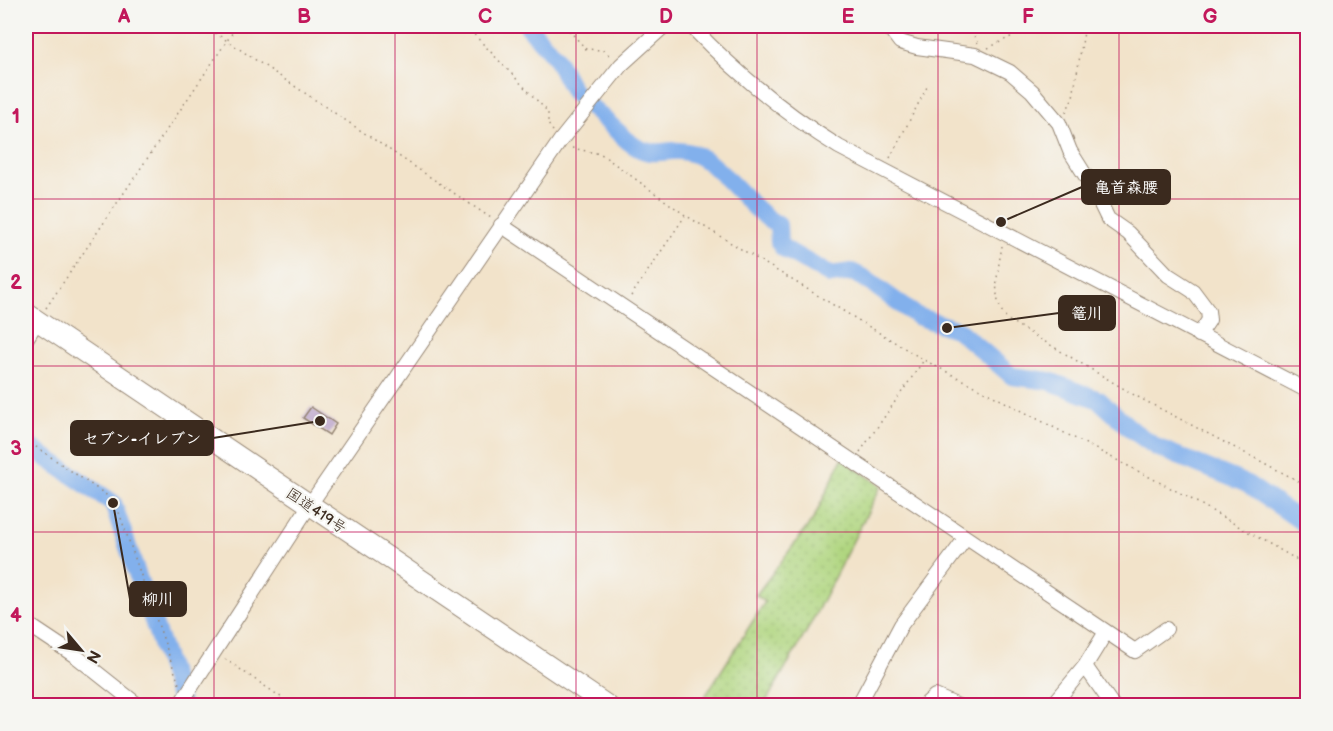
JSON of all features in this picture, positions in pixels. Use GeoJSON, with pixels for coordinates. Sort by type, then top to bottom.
{"type":"FeatureCollection","features":[{"type":"Feature","properties":{"kind":"highway","name":"国道419号"},"geometry":{"type":"LineString","coordinates":[[31,317],[608,705]]}},
{"type":"Feature","properties":{"kind":"street"},"geometry":{"type":"LineString","coordinates":[[178,705],[309,506],[560,141],[621,65],[664,26]]}},
{"type":"Feature","properties":{"kind":"street"},"geometry":{"type":"LineString","coordinates":[[691,26],[725,60],[787,114],[839,147],[1308,391]]}},
{"type":"Feature","properties":{"kind":"street"},"geometry":{"type":"LineString","coordinates":[[888,26],[900,42],[908,45],[980,54],[1010,72],[1046,105],[1059,123],[1074,158],[1092,186],[1108,219],[1128,233],[1168,275],[1193,291],[1208,311],[1209,320],[1199,335]]}},
{"type":"Feature","properties":{"kind":"street"},"geometry":{"type":"LineString","coordinates":[[501,225],[965,539],[1135,651],[1166,629]]}},
{"type":"Feature","properties":{"kind":"street"},"geometry":{"type":"LineString","coordinates":[[26,339],[31,317]]}},
{"type":"Feature","properties":{"kind":"street"},"geometry":{"type":"LineString","coordinates":[[858,705],[901,625],[965,539]]}},
{"type":"Feature","properties":{"kind":"street"},"geometry":{"type":"LineString","coordinates":[[26,623],[77,657],[140,705]]}},
{"type":"Feature","properties":{"kind":"street"},"geometry":{"type":"LineString","coordinates":[[1052,705],[1085,666],[1106,632]]}},
{"type":"Feature","properties":{"kind":"street"},"geometry":{"type":"LineString","coordinates":[[1085,666],[1113,705]]}},
{"type":"Feature","properties":{"kind":"street"},"geometry":{"type":"LineString","coordinates":[[924,705],[935,696],[958,705]]}},
{"type":"Feature","properties":{"kind":"path"},"geometry":{"type":"LineString","coordinates":[[206,26],[501,225]]}},
{"type":"Feature","properties":{"kind":"path"},"geometry":{"type":"LineString","coordinates":[[31,317],[237,26]]}},
{"type":"Feature","properties":{"kind":"path"},"geometry":{"type":"LineString","coordinates":[[466,26],[548,112],[548,124],[560,141],[576,151],[601,154],[686,215],[924,360],[1184,495],[1308,566]]}},
{"type":"Feature","properties":{"kind":"path"},"geometry":{"type":"LineString","coordinates":[[565,26],[586,49],[602,50],[621,65]]}},
{"type":"Feature","properties":{"kind":"path"},"geometry":{"type":"LineString","coordinates":[[968,26],[980,54],[1033,26]]}},
{"type":"Feature","properties":{"kind":"path"},"geometry":{"type":"LineString","coordinates":[[1059,123],[1073,97],[1085,26]]}},
{"type":"Feature","properties":{"kind":"path"},"geometry":{"type":"LineString","coordinates":[[883,170],[927,87]]}},
{"type":"Feature","properties":{"kind":"path"},"geometry":{"type":"LineString","coordinates":[[623,308],[686,215]]}},
{"type":"Feature","properties":{"kind":"path"},"geometry":{"type":"LineString","coordinates":[[1004,234],[997,298],[1000,313],[1136,396],[1308,486]]}},
{"type":"Feature","properties":{"kind":"path"},"geometry":{"type":"LineString","coordinates":[[853,463],[924,360]]}},
{"type":"Feature","properties":{"kind":"path"},"geometry":{"type":"LineString","coordinates":[[26,440],[115,501],[180,687]]}},
{"type":"Feature","properties":{"kind":"path"},"geometry":{"type":"LineString","coordinates":[[214,651],[294,705]]}},
{"type":"Feature","properties":{"kind":"green space"},"geometry":{"type":"Polygon","coordinates":[[[842,459],[881,486],[808,629],[764,705],[699,706],[765,602],[756,595],[814,518],[842,459]]]}},
{"type":"Feature","properties":{"kind":"building"},"geometry":{"type":"Polygon","coordinates":[[[311,407],[336,424],[329,435],[303,418],[311,407]]]}},
{"type":"Feature","properties":{"kind":"waterway"},"geometry":{"type":"LineString","coordinates":[[528,26],[555,57],[573,91],[629,142],[646,151],[685,151],[704,159],[767,218],[778,225],[779,242],[783,248],[830,275],[852,272],[917,316],[958,330],[1012,376],[1049,381],[1099,400],[1132,430],[1156,447],[1247,484],[1308,526]]}},
{"type":"Feature","properties":{"kind":"waterway"},"geometry":{"type":"LineString","coordinates":[[26,444],[113,503],[182,706]]}},
{"type":"Feature","properties":{"kind":"place","name":"亀首森腰"},"geometry":{"type":"Point","coordinates":[1001,222]}},
{"type":"Feature","properties":{"kind":"place","name":"篭川"},"geometry":{"type":"Point","coordinates":[947,328]}},
{"type":"Feature","properties":{"kind":"place","name":"セブン-イレブン"},"geometry":{"type":"Point","coordinates":[320,421]}},
{"type":"Feature","properties":{"kind":"place","name":"柳川"},"geometry":{"type":"Point","coordinates":[113,503]}}]}
